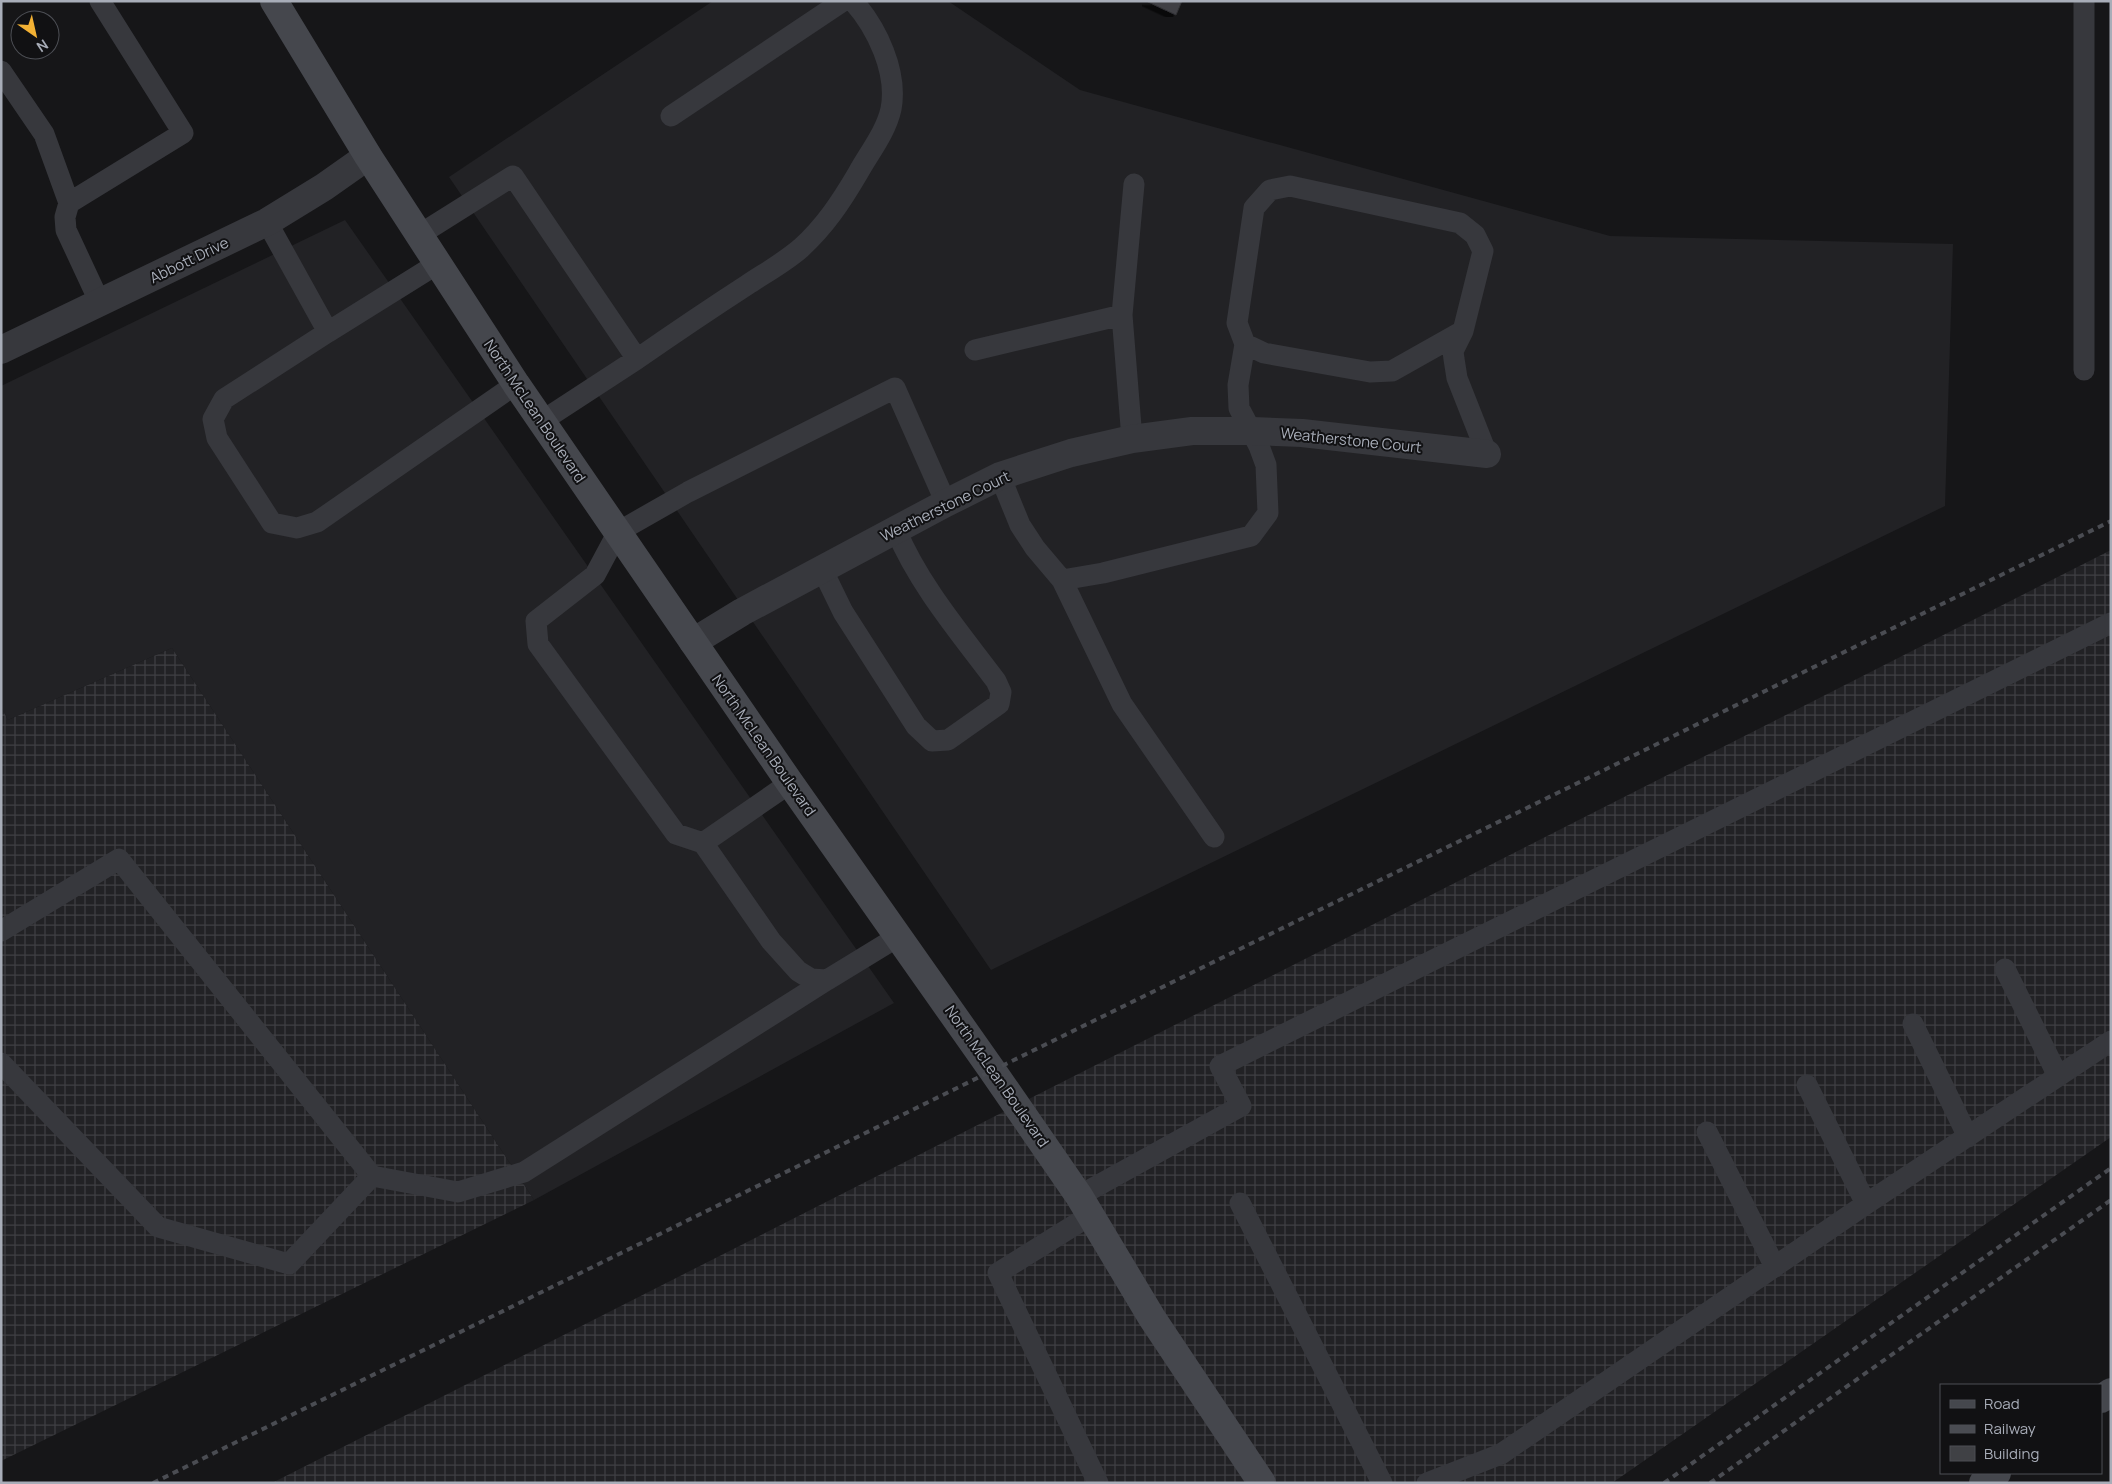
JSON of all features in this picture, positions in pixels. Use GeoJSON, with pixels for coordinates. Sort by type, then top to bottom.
{"type":"FeatureCollection","features":[{"type":"Feature","properties":{"kind":"main road","name":"North McLean Boulevard"},"geometry":{"type":"LineString","coordinates":[[274,1],[368,156],[516,384],[1084,1206],[1152,1318],[1259,1482]]}},
{"type":"Feature","properties":{"kind":"main road"},"geometry":{"type":"LineString","coordinates":[[1982,1483],[1996,1474]]}},
{"type":"Feature","properties":{"kind":"street","name":"Abbott Drive"},"geometry":{"type":"LineString","coordinates":[[1,350],[267,222],[324,187],[368,156]]}},
{"type":"Feature","properties":{"kind":"street","name":"Weatherstone Court"},"geometry":{"type":"LineString","coordinates":[[693,642],[742,612],[822,568],[1000,476],[1071,453],[1132,439],[1192,430],[1302,433],[1487,454]]}},
{"type":"Feature","properties":{"kind":"lane"},"geometry":{"type":"LineString","coordinates":[[69,203],[183,132],[100,1]]}},
{"type":"Feature","properties":{"kind":"lane"},"geometry":{"type":"LineString","coordinates":[[671,116],[843,1]]}},
{"type":"Feature","properties":{"kind":"lane"},"geometry":{"type":"LineString","coordinates":[[542,421],[799,250],[829,220],[884,127],[891,110],[893,92],[886,61],[877,36],[864,13],[853,1]]}},
{"type":"Feature","properties":{"kind":"lane"},"geometry":{"type":"LineString","coordinates":[[2084,1],[2084,370]]}},
{"type":"Feature","properties":{"kind":"lane"},"geometry":{"type":"LineString","coordinates":[[1,71],[44,134],[69,203],[65,217],[66,230],[100,303]]}},
{"type":"Feature","properties":{"kind":"lane"},"geometry":{"type":"LineString","coordinates":[[419,235],[513,176],[637,359]]}},
{"type":"Feature","properties":{"kind":"lane"},"geometry":{"type":"LineString","coordinates":[[1132,439],[1122,315],[1134,184]]}},
{"type":"Feature","properties":{"kind":"lane"},"geometry":{"type":"LineString","coordinates":[[1062,580],[1103,573],[1251,536],[1268,513],[1266,465],[1240,408],[1238,385],[1245,344],[1236,323],[1254,208],[1270,190],[1290,186],[1460,223],[1475,235],[1483,251],[1463,331],[1454,351],[1457,378],[1487,454]]}},
{"type":"Feature","properties":{"kind":"lane"},"geometry":{"type":"LineString","coordinates":[[267,222],[328,332]]}},
{"type":"Feature","properties":{"kind":"lane"},"geometry":{"type":"LineString","coordinates":[[437,264],[224,399],[214,419],[217,438],[272,523],[297,528],[317,522],[516,384]]}},
{"type":"Feature","properties":{"kind":"lane"},"geometry":{"type":"LineString","coordinates":[[975,350],[1122,315]]}},
{"type":"Feature","properties":{"kind":"lane"},"geometry":{"type":"LineString","coordinates":[[1245,344],[1264,353],[1370,372],[1392,371],[1463,331]]}},
{"type":"Feature","properties":{"kind":"lane"},"geometry":{"type":"LineString","coordinates":[[827,980],[811,979],[798,971],[771,941],[703,843],[676,834],[538,644],[536,621],[595,575],[618,532],[688,492],[896,388],[946,503]]}},
{"type":"Feature","properties":{"kind":"lane"},"geometry":{"type":"LineString","coordinates":[[1000,476],[1020,525],[1035,548],[1062,580],[1122,704],[1214,837]]}},
{"type":"Feature","properties":{"kind":"lane"},"geometry":{"type":"LineString","coordinates":[[822,568],[843,612],[916,726],[932,741],[948,740],[1000,704],[1001,692],[996,681],[918,575],[896,530]]}},
{"type":"Feature","properties":{"kind":"lane"},"geometry":{"type":"LineString","coordinates":[[1098,1483],[998,1273],[1084,1206],[1241,1106],[1220,1066],[2111,623]]}},
{"type":"Feature","properties":{"kind":"lane"},"geometry":{"type":"LineString","coordinates":[[703,843],[790,783]]}},
{"type":"Feature","properties":{"kind":"lane"},"geometry":{"type":"LineString","coordinates":[[1,931],[119,859],[372,1176],[458,1192],[524,1172],[899,936]]}},
{"type":"Feature","properties":{"kind":"lane"},"geometry":{"type":"LineString","coordinates":[[2005,969],[2058,1076]]}},
{"type":"Feature","properties":{"kind":"lane"},"geometry":{"type":"LineString","coordinates":[[1913,1024],[1968,1137]]}},
{"type":"Feature","properties":{"kind":"lane"},"geometry":{"type":"LineString","coordinates":[[1427,1483],[1501,1454],[1866,1204],[2111,1041]]}},
{"type":"Feature","properties":{"kind":"lane"},"geometry":{"type":"LineString","coordinates":[[1,1063],[158,1227],[288,1264],[372,1176]]}},
{"type":"Feature","properties":{"kind":"lane"},"geometry":{"type":"LineString","coordinates":[[1807,1085],[1866,1204]]}},
{"type":"Feature","properties":{"kind":"lane"},"geometry":{"type":"LineString","coordinates":[[1707,1132],[1775,1268]]}},
{"type":"Feature","properties":{"kind":"lane"},"geometry":{"type":"LineString","coordinates":[[1240,1203],[1382,1483]]}},
{"type":"Feature","properties":{"kind":"shaded area"},"geometry":{"type":"Polygon","coordinates":[[[713,1],[948,1],[1080,90],[1610,236],[1953,244],[1945,506],[991,970],[449,177],[713,1]]]}},
{"type":"Feature","properties":{"kind":"shaded area"},"geometry":{"type":"Polygon","coordinates":[[[345,220],[894,1003],[534,1200],[172,648],[8,720],[1,707],[1,386],[345,220]]]}},
{"type":"Feature","properties":{"kind":"shaded area"},"geometry":{"type":"Polygon","coordinates":[[[2111,550],[2111,1137],[1612,1483],[272,1483],[2111,550]]]}},
{"type":"Feature","properties":{"kind":"shaded area"},"geometry":{"type":"Polygon","coordinates":[[[172,648],[534,1200],[1,1461],[1,707],[8,720],[172,648]]]}},
{"type":"Feature","properties":{"kind":"building"},"geometry":{"type":"Polygon","coordinates":[[[1146,1],[1182,1],[1176,15],[1146,1]]]}},
{"type":"Feature","properties":{"kind":"railway"},"geometry":{"type":"LineString","coordinates":[[153,1483],[2111,521]]}},
{"type":"Feature","properties":{"kind":"railway"},"geometry":{"type":"LineString","coordinates":[[1664,1483],[2111,1168]]}},
{"type":"Feature","properties":{"kind":"railway"},"geometry":{"type":"LineString","coordinates":[[1710,1483],[2111,1200]]}}]}
